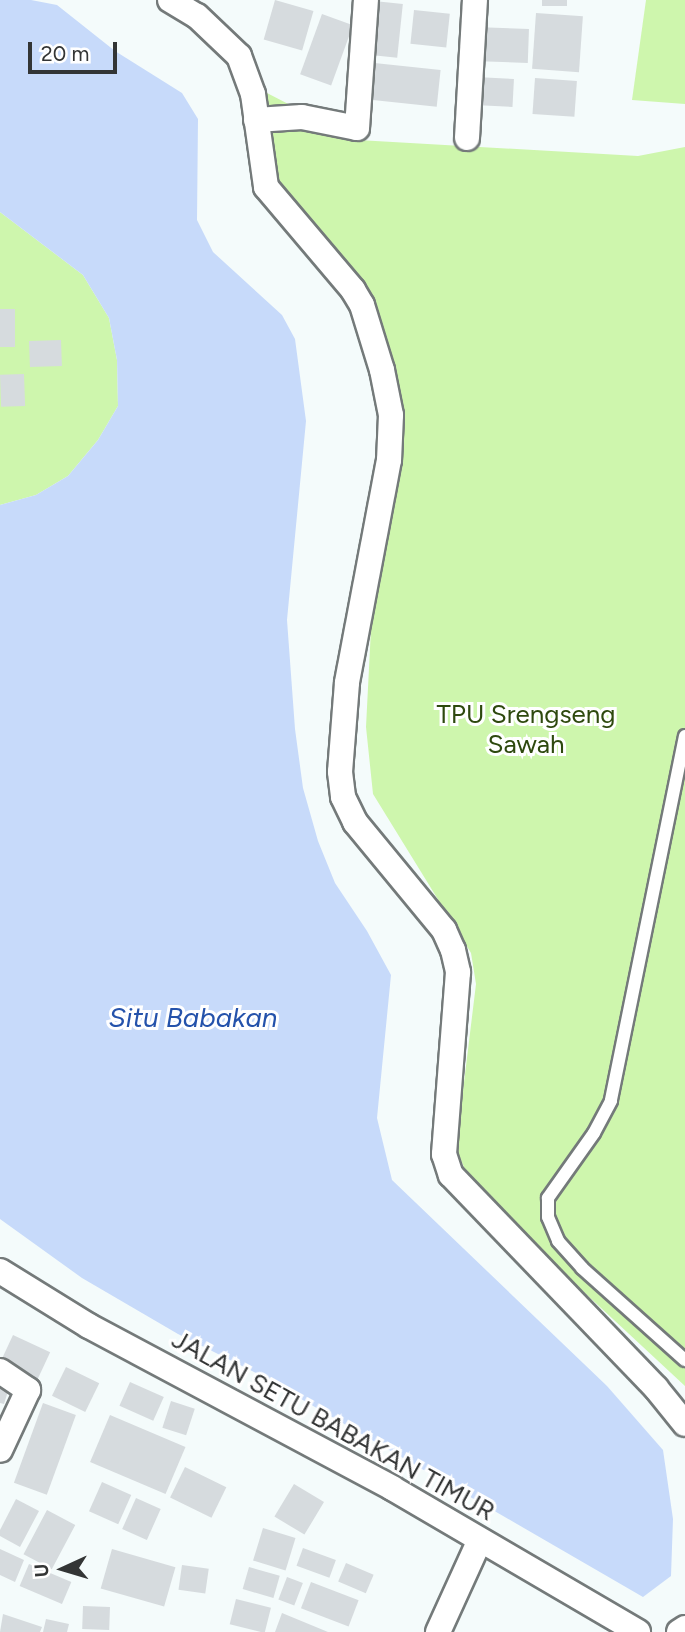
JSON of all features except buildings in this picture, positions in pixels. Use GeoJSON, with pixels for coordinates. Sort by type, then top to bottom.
{"type":"FeatureCollection","features":[{"type":"Feature","properties":{"kind":"street"},"geometry":{"type":"LineString","coordinates":[[170,0],[197,16],[239,56],[253,94],[266,187],[353,290],[362,305],[383,370],[391,415],[389,460],[347,683],[340,772],[343,797],[355,822],[444,930],[453,950],[458,972],[444,1154],[451,1175],[656,1388],[685,1424]]}},
{"type":"Feature","properties":{"kind":"street"},"geometry":{"type":"LineString","coordinates":[[257,120],[302,117],[357,128],[366,0]]}},
{"type":"Feature","properties":{"kind":"street"},"geometry":{"type":"LineString","coordinates":[[467,127],[475,0]]}},
{"type":"Feature","properties":{"kind":"street","name":"JALAN SETU BABAKAN TIMUR"},"geometry":{"type":"LineString","coordinates":[[0,1271],[89,1326],[392,1488],[638,1632]]}},
{"type":"Feature","properties":{"kind":"street"},"geometry":{"type":"LineString","coordinates":[[0,1371],[26,1387],[28,1396],[0,1450]]}},
{"type":"Feature","properties":{"kind":"street"},"geometry":{"type":"LineString","coordinates":[[438,1632],[480,1540]]}},
{"type":"Feature","properties":{"kind":"street"},"geometry":{"type":"LineString","coordinates":[[679,1632],[685,1628]]}},
{"type":"Feature","properties":{"kind":"lane"},"geometry":{"type":"LineString","coordinates":[[685,736],[611,1101],[594,1133],[548,1198],[548,1217],[558,1241],[582,1268],[685,1360]]}},
{"type":"Feature","properties":{"kind":"green space"},"geometry":{"type":"Polygon","coordinates":[[[646,0],[685,0],[685,104],[632,100],[646,0]]]}},
{"type":"Feature","properties":{"kind":"green space","name":"TPU Srengseng Sawah"},"geometry":{"type":"Polygon","coordinates":[[[267,93],[358,140],[638,156],[685,147],[685,1386],[473,1189],[456,1148],[476,984],[471,953],[373,794],[366,727],[380,452],[373,347],[346,260],[265,177],[267,93]]]}},
{"type":"Feature","properties":{"kind":"green space"},"geometry":{"type":"Polygon","coordinates":[[[0,212],[83,275],[109,318],[117,360],[118,406],[98,440],[68,476],[36,495],[0,505],[0,212]]]}},
{"type":"Feature","properties":{"kind":"water","name":"Situ Babakan"},"geometry":{"type":"Polygon","coordinates":[[[0,0],[31,0],[57,5],[115,51],[182,93],[198,119],[197,220],[213,252],[282,315],[295,339],[306,421],[287,620],[295,729],[303,788],[318,841],[335,883],[367,931],[391,975],[377,1118],[392,1180],[607,1386],[663,1450],[673,1519],[671,1576],[643,1597],[258,1374],[178,1334],[82,1278],[0,1219],[0,505],[36,495],[68,476],[98,440],[118,406],[117,360],[109,318],[83,275],[0,212],[0,0]]]}}]}
